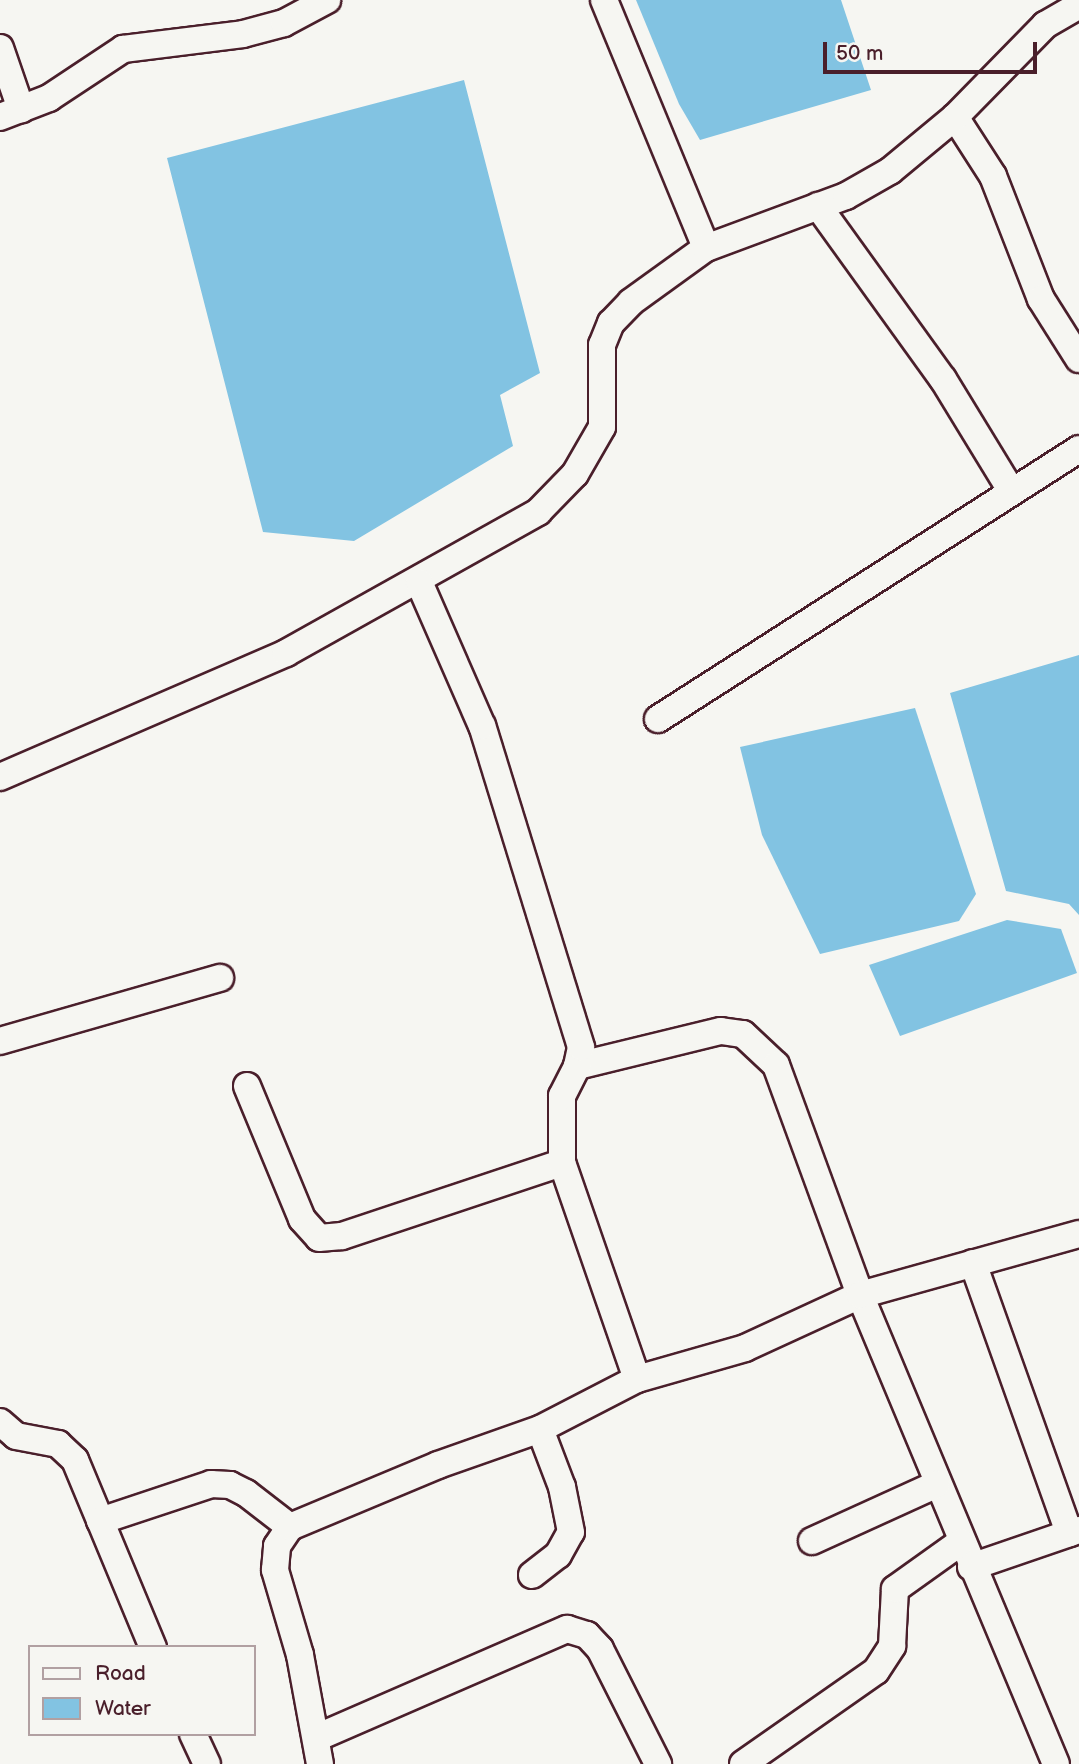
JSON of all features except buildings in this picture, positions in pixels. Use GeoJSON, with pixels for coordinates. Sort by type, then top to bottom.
{"type":"FeatureCollection","features":[{"type":"Feature","properties":{"kind":"street"},"geometry":{"type":"LineString","coordinates":[[0,48],[10,113],[49,98],[123,48],[243,34],[280,11],[327,0]]}},
{"type":"Feature","properties":{"kind":"street"},"geometry":{"type":"LineString","coordinates":[[604,0],[706,248]]}},
{"type":"Feature","properties":{"kind":"street"},"geometry":{"type":"LineString","coordinates":[[1,773],[207,691],[419,582],[538,512],[575,474],[601,427],[599,374],[602,345],[611,323],[632,302],[706,248],[818,206],[890,171],[955,117],[1045,25],[1079,5]]}},
{"type":"Feature","properties":{"kind":"street"},"geometry":{"type":"LineString","coordinates":[[955,117],[993,176],[1041,299],[1079,359]]}},
{"type":"Feature","properties":{"kind":"street"},"geometry":{"type":"LineString","coordinates":[[818,206],[943,379],[1012,492]]}},
{"type":"Feature","properties":{"kind":"street"},"geometry":{"type":"LineString","coordinates":[[658,719],[1079,449]]}},
{"type":"Feature","properties":{"kind":"street"},"geometry":{"type":"LineString","coordinates":[[419,582],[482,726],[581,1047],[577,1066],[562,1096],[562,1163],[637,1379]]}},
{"type":"Feature","properties":{"kind":"street"},"geometry":{"type":"LineString","coordinates":[[0,1041],[220,978]]}},
{"type":"Feature","properties":{"kind":"street"},"geometry":{"type":"LineString","coordinates":[[577,1066],[721,1031],[743,1034],[758,1044],[776,1065],[860,1295],[971,1567],[1056,1764]]}},
{"type":"Feature","properties":{"kind":"street"},"geometry":{"type":"LineString","coordinates":[[247,1086],[302,1219],[319,1238],[342,1236],[562,1163]]}},
{"type":"Feature","properties":{"kind":"street"},"geometry":{"type":"LineString","coordinates":[[320,1764],[300,1655],[275,1570],[277,1546],[290,1527],[439,1465],[540,1429],[637,1379],[745,1349],[860,1295],[1079,1234]]}},
{"type":"Feature","properties":{"kind":"street"},"geometry":{"type":"LineString","coordinates":[[971,1567],[1074,1532],[973,1263]]}},
{"type":"Feature","properties":{"kind":"street"},"geometry":{"type":"LineString","coordinates":[[0,1422],[16,1436],[67,1449],[152,1645]]}},
{"type":"Feature","properties":{"kind":"street"},"geometry":{"type":"LineString","coordinates":[[532,1575],[558,1555],[571,1532],[562,1487],[540,1429]]}},
{"type":"Feature","properties":{"kind":"street"},"geometry":{"type":"LineString","coordinates":[[100,1521],[211,1484],[230,1485],[246,1493],[290,1527]]}},
{"type":"Feature","properties":{"kind":"street"},"geometry":{"type":"LineString","coordinates":[[812,1541],[937,1484]]}},
{"type":"Feature","properties":{"kind":"street"},"geometry":{"type":"LineString","coordinates":[[743,1764],[876,1671],[892,1646],[895,1589],[961,1542]]}},
{"type":"Feature","properties":{"kind":"street"},"geometry":{"type":"LineString","coordinates":[[316,1738],[567,1629],[587,1635],[600,1649],[658,1764]]}},
{"type":"Feature","properties":{"kind":"street"},"geometry":{"type":"LineString","coordinates":[[194,1736],[207,1764]]}},
{"type":"Feature","properties":{"kind":"water"},"geometry":{"type":"Polygon","coordinates":[[[636,0],[841,0],[871,90],[700,140],[679,104],[636,0]]]}},
{"type":"Feature","properties":{"kind":"water"},"geometry":{"type":"Polygon","coordinates":[[[464,80],[540,373],[500,395],[513,446],[354,541],[263,532],[167,158],[464,80]]]}},
{"type":"Feature","properties":{"kind":"water"},"geometry":{"type":"Polygon","coordinates":[[[1079,655],[1079,915],[1069,904],[1006,891],[950,693],[1079,655]]]}},
{"type":"Feature","properties":{"kind":"water"},"geometry":{"type":"Polygon","coordinates":[[[915,708],[976,894],[959,921],[820,954],[762,835],[740,747],[915,708]]]}},
{"type":"Feature","properties":{"kind":"water"},"geometry":{"type":"Polygon","coordinates":[[[1007,920],[1061,929],[1077,973],[900,1036],[869,965],[1007,920]]]}}]}
